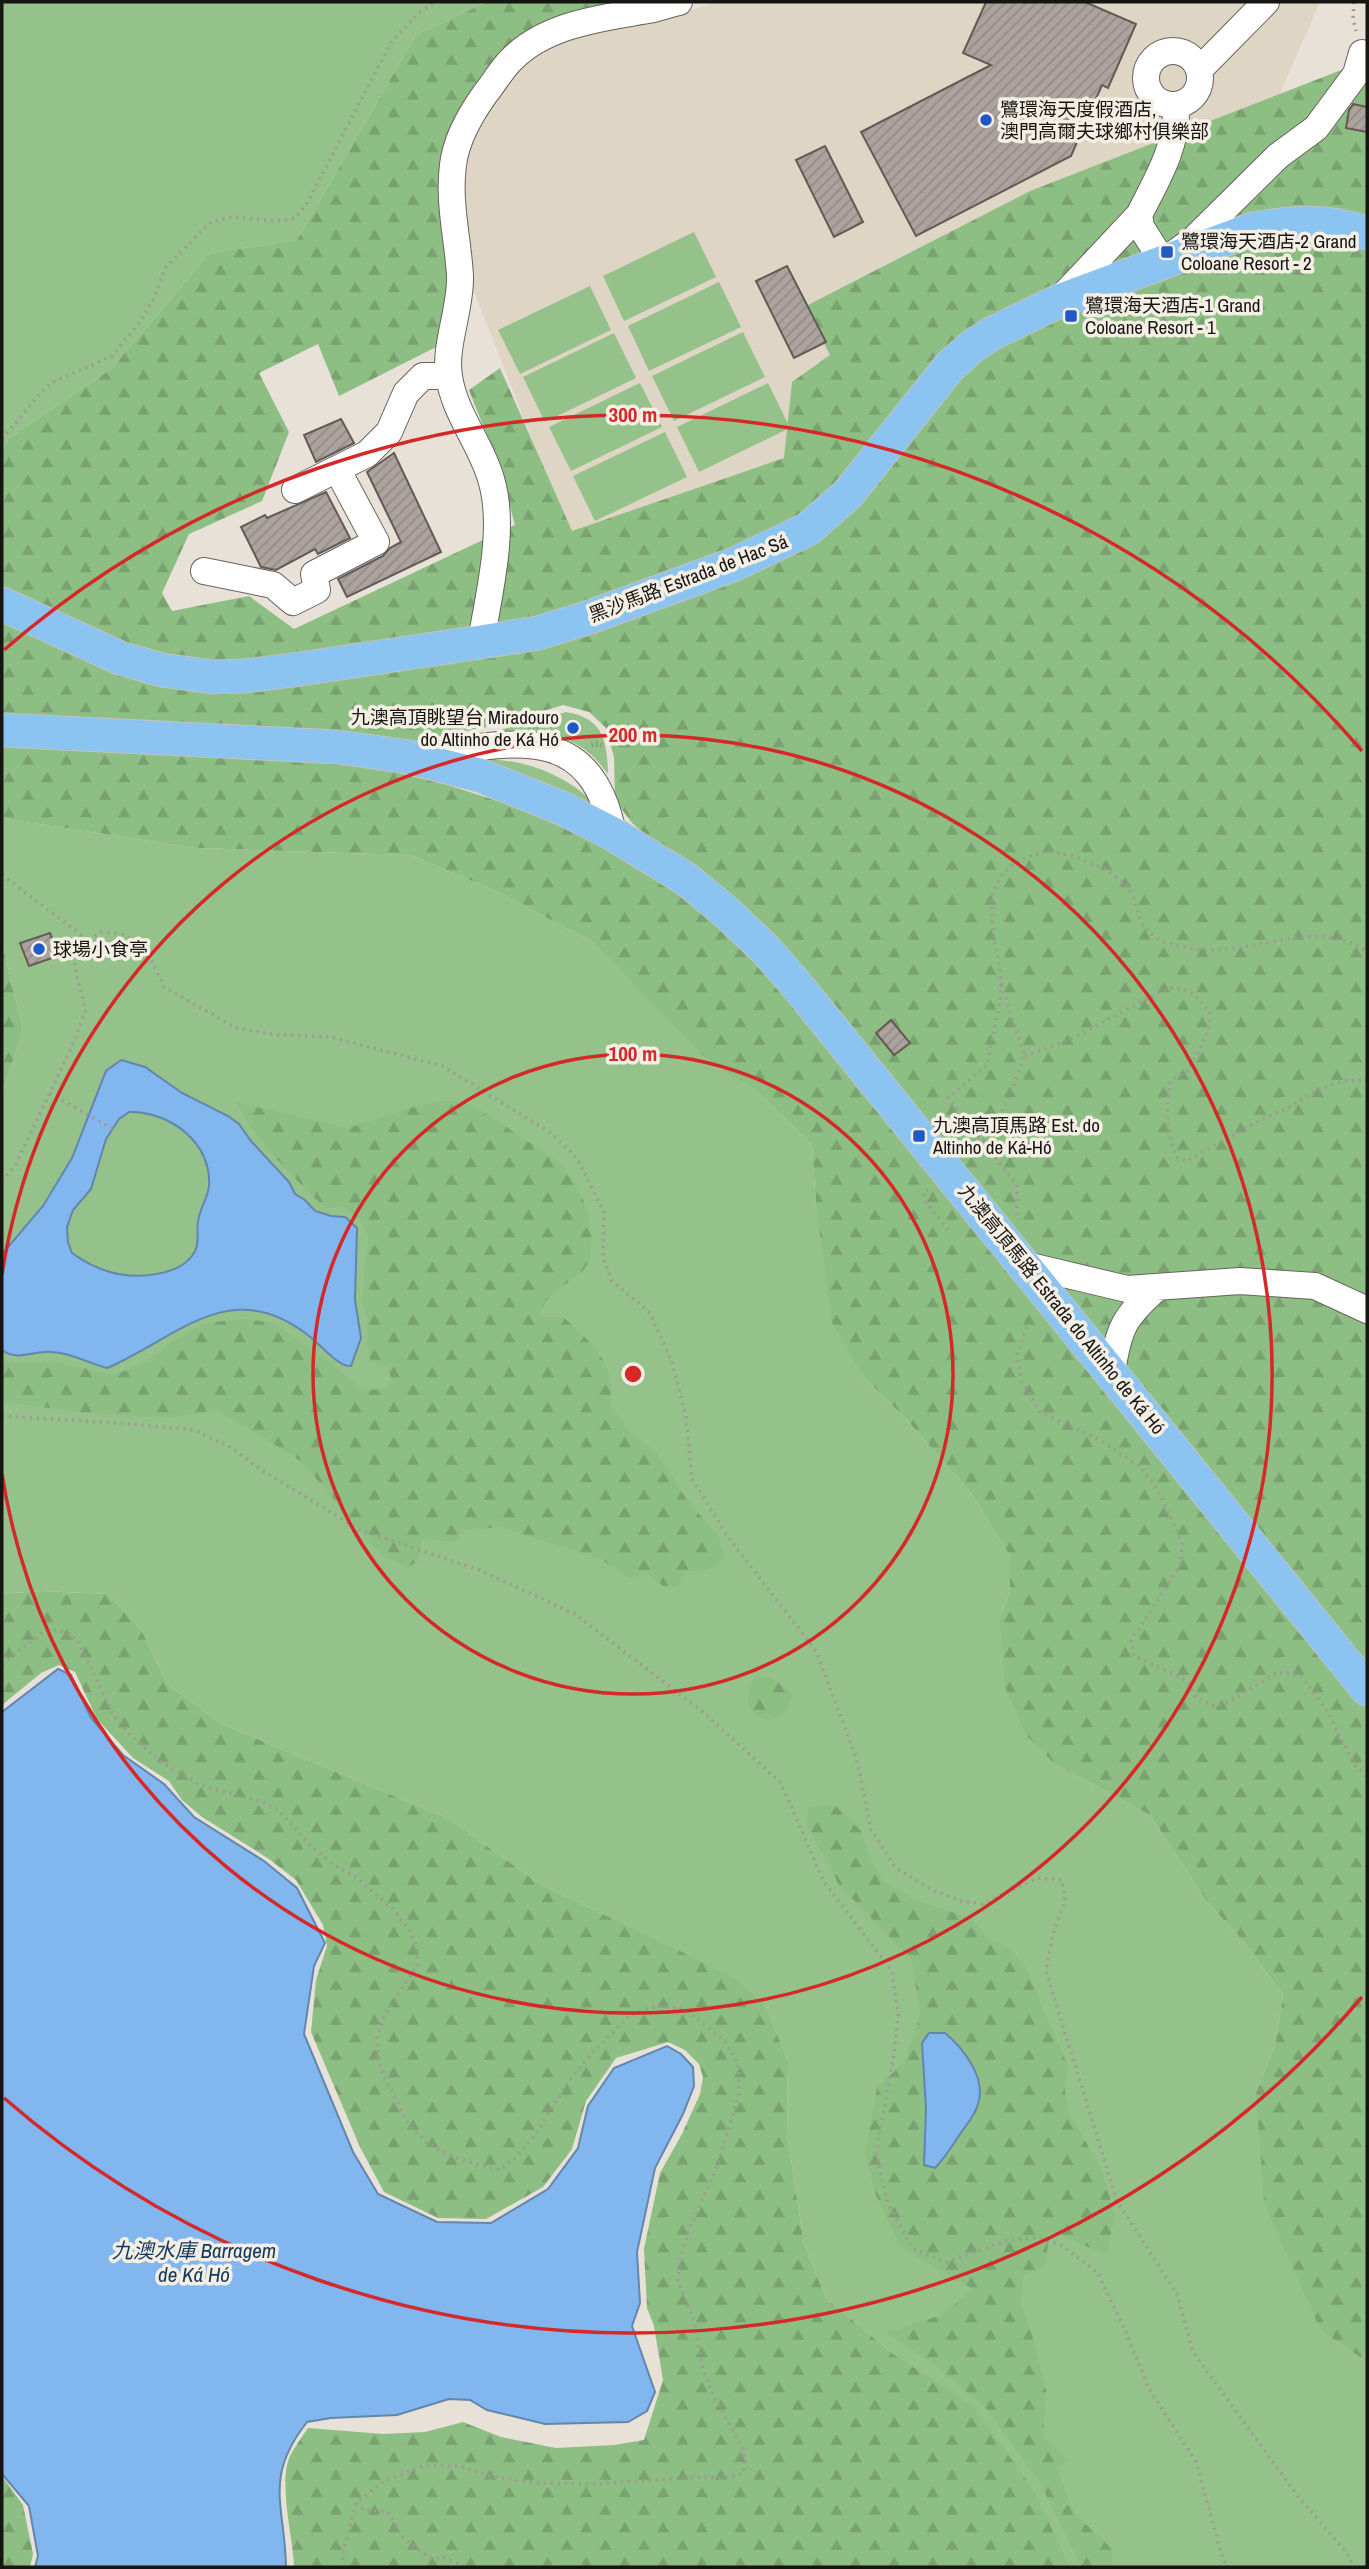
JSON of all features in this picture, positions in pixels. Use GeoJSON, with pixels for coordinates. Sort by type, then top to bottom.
{"type":"FeatureCollection","features":[{"type":"Feature","properties":{"kind":"main road","name":"黑沙馬路 Estrada de Hac Sá"},"geometry":{"type":"LineString","coordinates":[[2,604],[120,658],[162,670],[212,677],[293,670],[538,633],[735,564],[808,529],[848,494],[950,366],[993,333],[1059,301],[1253,229],[1292,223],[1331,223],[1367,233]]}},
{"type":"Feature","properties":{"kind":"main road","name":"九澳高頂馬路 Estrada do Altinho de Ká Hó"},"geometry":{"type":"LineString","coordinates":[[2,730],[338,747],[409,757],[479,775],[564,809],[686,879],[765,949],[1112,1371],[1367,1689]]}},
{"type":"Feature","properties":{"kind":"street"},"geometry":{"type":"LineString","coordinates":[[481,642],[498,528],[496,502],[491,479],[454,395],[448,358],[460,280],[452,211],[453,163],[462,131],[480,101],[511,60],[542,37],[613,15],[679,2]]}},
{"type":"Feature","properties":{"kind":"street"},"geometry":{"type":"LineString","coordinates":[[1199,70],[1266,2]]}},
{"type":"Feature","properties":{"kind":"street"},"geometry":{"type":"LineString","coordinates":[[1164,52],[1182,52],[1189,56],[1199,70],[1198,89],[1185,102],[1176,104],[1159,101],[1147,88],[1146,70],[1150,62],[1164,52]]}},
{"type":"Feature","properties":{"kind":"street"},"geometry":{"type":"LineString","coordinates":[[1139,215],[1141,227],[1163,262],[1194,239],[1278,156],[1316,128],[1362,69]]}},
{"type":"Feature","properties":{"kind":"street"},"geometry":{"type":"LineString","coordinates":[[1059,301],[1139,215],[1172,148],[1177,122],[1176,104]]}},
{"type":"Feature","properties":{"kind":"street"},"geometry":{"type":"LineString","coordinates":[[295,490],[367,454],[389,432],[406,393],[423,376],[449,376]]}},
{"type":"Feature","properties":{"kind":"street"},"geometry":{"type":"LineString","coordinates":[[204,571],[273,585],[293,602],[317,590],[314,574],[376,542],[337,469]]}},
{"type":"Feature","properties":{"kind":"street"},"geometry":{"type":"LineString","coordinates":[[409,757],[517,743],[546,747],[573,760],[594,780],[608,805],[613,835]]}},
{"type":"Feature","properties":{"kind":"street"},"geometry":{"type":"LineString","coordinates":[[1016,1253],[1127,1289],[1240,1281],[1315,1286],[1367,1310]]}},
{"type":"Feature","properties":{"kind":"street"},"geometry":{"type":"LineString","coordinates":[[1112,1371],[1117,1338],[1133,1309],[1158,1287]]}},
{"type":"Feature","properties":{"kind":"path"},"geometry":{"type":"LineString","coordinates":[[2,439],[51,383],[111,356],[140,322],[154,298],[165,268],[212,221],[233,217],[276,221],[295,218],[306,205],[393,41],[419,13],[435,2]]}},
{"type":"Feature","properties":{"kind":"path"},"geometry":{"type":"LineString","coordinates":[[1354,2],[1353,19],[1362,69]]}},
{"type":"Feature","properties":{"kind":"path"},"geometry":{"type":"LineString","coordinates":[[950,1232],[925,1201],[923,1193],[983,1143],[1007,1099],[1025,1056],[1001,983],[991,907],[996,887],[1007,870],[1023,858],[1043,852],[1064,853],[1123,881],[1134,895],[1142,923],[1154,937],[1186,948],[1225,951],[1293,938],[1329,937],[1357,944],[1367,951]]}},
{"type":"Feature","properties":{"kind":"path"},"geometry":{"type":"LineString","coordinates":[[2,875],[88,940]]}},
{"type":"Feature","properties":{"kind":"path"},"geometry":{"type":"LineString","coordinates":[[2,1181],[15,1166],[86,1010],[72,950],[102,932],[122,934],[146,947],[164,986],[236,1028],[277,1035],[331,1037],[442,1066],[551,1133],[577,1158],[604,1212],[603,1257],[612,1281],[650,1313],[672,1362],[686,1417],[692,1479],[728,1537],[816,1651],[857,1760],[871,1830],[895,1867],[932,1890],[961,1901],[983,1903],[1037,1878],[1062,1880],[1065,1902],[1054,1930],[1046,1971],[1117,2202],[1177,2294],[1193,2352],[1297,2495],[1345,2551],[1355,2567]]}},
{"type":"Feature","properties":{"kind":"path"},"geometry":{"type":"LineString","coordinates":[[1001,983],[987,1065],[948,1098],[1017,1185],[1016,1253]]}},
{"type":"Feature","properties":{"kind":"path"},"geometry":{"type":"LineString","coordinates":[[1025,1056],[1071,1039],[1160,992],[1171,988],[1194,994],[1210,1012],[1209,1026],[1187,1071],[1171,1080],[1167,1097],[1166,1126],[1175,1157],[1186,1161],[1315,1091],[1343,1081],[1367,1080]]}},
{"type":"Feature","properties":{"kind":"path"},"geometry":{"type":"LineString","coordinates":[[50,1093],[113,1129]]}},
{"type":"Feature","properties":{"kind":"path"},"geometry":{"type":"LineString","coordinates":[[1027,1327],[1017,1353],[1022,1382],[1040,1412],[1100,1440],[1139,1466],[1158,1490],[1182,1542],[1181,1564],[1131,1641],[1134,1656],[1185,1680],[1196,1698],[1214,1706],[1229,1702],[1278,1672],[1300,1675],[1328,1712],[1353,1763],[1367,1777]]}},
{"type":"Feature","properties":{"kind":"path"},"geometry":{"type":"LineString","coordinates":[[2,1416],[193,1430],[229,1446],[263,1471],[360,1530],[479,1570],[575,1614],[702,1713],[781,1783],[824,1882],[892,1971],[898,2015],[894,2054],[876,2155],[889,2206],[913,2249],[946,2262],[1009,2240],[1034,2238],[1060,2244],[1098,2273],[1148,2387],[1196,2462],[1223,2560],[1229,2567]]}},
{"type":"Feature","properties":{"kind":"path"},"geometry":{"type":"LineString","coordinates":[[2,1664],[42,1633],[54,1630],[66,1632],[78,1641],[115,1717],[161,1762],[200,1785],[278,1809],[310,1845],[334,1865],[357,1878],[395,1911],[410,1931],[417,1948],[417,1965],[386,2013],[377,2037],[378,2056],[384,2076],[409,2125],[427,2143],[446,2154],[501,2170],[535,2135],[569,2081],[590,2054],[632,2013],[658,2006],[684,2009],[723,2039],[738,2063],[739,2094],[716,2169],[688,2232],[679,2264],[679,2285],[693,2318],[704,2369],[714,2397],[743,2449],[745,2464],[742,2474],[722,2478],[698,2477],[595,2484],[535,2483],[489,2476],[458,2466],[428,2465],[386,2480],[356,2503],[342,2567]]}},
{"type":"Feature","properties":{"kind":"path"},"geometry":{"type":"LineString","coordinates":[[356,2503],[364,2510],[388,2512],[403,2538],[430,2558],[444,2557],[466,2567]]}},
{"type":"Feature","properties":{"kind":"shaded area"},"geometry":{"type":"Polygon","coordinates":[[[717,2],[1320,2],[1218,234],[895,413],[581,563],[465,269],[456,209],[466,138],[523,61],[586,30],[684,12],[717,2]]]}},
{"type":"Feature","properties":{"kind":"green space"},"geometry":{"type":"Polygon","coordinates":[[[2,2],[487,2],[416,35],[297,240],[210,253],[111,369],[9,438],[2,449],[2,2]]]}},
{"type":"Feature","properties":{"kind":"green space"},"geometry":{"type":"Polygon","coordinates":[[[487,2],[679,2],[542,37],[462,131],[452,339],[339,396],[318,344],[259,373],[289,432],[262,501],[189,534],[162,593],[172,611],[249,596],[294,629],[515,525],[500,469],[469,390],[500,368],[572,531],[784,458],[792,382],[830,355],[806,306],[1030,191],[1367,60],[1367,107],[1350,104],[1346,127],[1367,132],[1367,2362],[1321,2331],[1264,2203],[1256,2092],[1275,2044],[1283,1995],[1244,1942],[1208,1903],[1150,1815],[1056,1765],[1026,1735],[1005,1687],[1000,1616],[1010,1593],[1010,1556],[971,1493],[904,1417],[863,1376],[832,1323],[816,1205],[812,1145],[758,1092],[705,1057],[591,941],[498,892],[410,855],[196,848],[12,820],[2,816],[2,745],[358,763],[448,785],[522,809],[635,865],[682,894],[716,922],[784,992],[654,842],[632,823],[615,800],[614,757],[606,728],[589,712],[563,705],[497,725],[410,742],[2,718],[2,449],[9,438],[111,369],[210,253],[297,240],[416,35],[487,2]]]}},
{"type":"Feature","properties":{"kind":"green space"},"geometry":{"type":"Polygon","coordinates":[[[694,232],[716,277],[624,321],[603,276],[694,232]]]}},
{"type":"Feature","properties":{"kind":"green space"},"geometry":{"type":"Polygon","coordinates":[[[719,282],[741,327],[649,371],[628,326],[719,282]]]}},
{"type":"Feature","properties":{"kind":"green space"},"geometry":{"type":"Polygon","coordinates":[[[590,286],[611,330],[520,374],[498,330],[590,286]]]}},
{"type":"Feature","properties":{"kind":"green space"},"geometry":{"type":"Polygon","coordinates":[[[743,332],[765,377],[674,421],[652,376],[743,332]]]}},
{"type":"Feature","properties":{"kind":"green space"},"geometry":{"type":"Polygon","coordinates":[[[614,333],[636,378],[545,422],[523,377],[614,333]]]}},
{"type":"Feature","properties":{"kind":"green space"},"geometry":{"type":"Polygon","coordinates":[[[640,383],[662,427],[571,471],[549,427],[640,383]]]}},
{"type":"Feature","properties":{"kind":"green space"},"geometry":{"type":"Polygon","coordinates":[[[768,383],[790,428],[699,472],[677,427],[768,383]]]}},
{"type":"Feature","properties":{"kind":"green space"},"geometry":{"type":"Polygon","coordinates":[[[665,432],[687,477],[595,521],[573,476],[665,432]]]}},
{"type":"Feature","properties":{"kind":"green space"},"geometry":{"type":"Polygon","coordinates":[[[566,712],[588,719],[600,732],[606,751],[608,774],[592,755],[568,740],[544,734],[493,732],[566,712]]]}},
{"type":"Feature","properties":{"kind":"green space"},"geometry":{"type":"Polygon","coordinates":[[[482,758],[515,762],[549,772],[579,790],[597,806],[530,780],[468,761],[482,758]]]}},
{"type":"Feature","properties":{"kind":"green space"},"geometry":{"type":"Polygon","coordinates":[[[2,816],[12,820],[196,848],[410,855],[498,892],[591,941],[705,1056],[758,1092],[812,1145],[816,1205],[863,1376],[904,1417],[971,1493],[1010,1556],[1010,1593],[1000,1616],[1056,1765],[1150,1815],[1208,1903],[1244,1942],[1283,1995],[1275,2044],[1256,2092],[1321,2331],[1367,2362],[1367,2567],[1070,2567],[1065,2557],[893,2354],[826,2298],[804,2244],[787,2133],[788,2061],[766,2006],[733,1977],[540,1884],[449,1819],[222,1724],[167,1684],[141,1629],[108,1594],[41,1591],[2,1594],[2,1094],[23,1030],[2,941],[2,816]]]}},
{"type":"Feature","properties":{"kind":"green space"},"geometry":{"type":"Polygon","coordinates":[[[2,941],[23,1030],[2,1094],[2,941]]]}},
{"type":"Feature","properties":{"kind":"green space"},"geometry":{"type":"Polygon","coordinates":[[[440,1101],[473,1106],[539,1149],[568,1174],[582,1196],[591,1233],[590,1258],[581,1272],[549,1298],[539,1317],[563,1317],[593,1345],[606,1365],[611,1389],[610,1405],[630,1433],[656,1452],[687,1500],[719,1537],[724,1556],[720,1561],[708,1569],[686,1570],[678,1587],[663,1586],[645,1571],[637,1578],[625,1576],[601,1559],[500,1527],[466,1530],[452,1542],[423,1538],[417,1562],[408,1567],[382,1556],[302,1462],[215,1410],[169,1418],[74,1412],[2,1401],[2,1358],[8,1362],[56,1362],[114,1375],[144,1363],[177,1338],[206,1323],[245,1319],[275,1323],[337,1368],[362,1390],[384,1389],[392,1381],[388,1368],[371,1361],[367,1347],[368,1324],[362,1300],[368,1236],[360,1220],[342,1207],[327,1208],[313,1197],[271,1153],[236,1102],[348,1128],[440,1101]]]}},
{"type":"Feature","properties":{"kind":"green space"},"geometry":{"type":"Polygon","coordinates":[[[41,1591],[108,1594],[141,1629],[167,1684],[222,1724],[449,1819],[540,1884],[734,1977],[766,2006],[788,2061],[787,2133],[804,2244],[826,2298],[893,2354],[973,2406],[1033,2489],[1070,2567],[294,2567],[285,2480],[290,2456],[308,2428],[383,2434],[425,2432],[463,2422],[501,2437],[556,2448],[614,2445],[644,2440],[663,2380],[654,2326],[647,2308],[644,2249],[660,2173],[700,2094],[703,2077],[699,2064],[685,2050],[668,2042],[616,2058],[586,2101],[572,2149],[543,2187],[486,2219],[438,2218],[384,2192],[360,2147],[311,2032],[316,1980],[327,1946],[323,1925],[296,1880],[269,1859],[202,1817],[182,1800],[169,1781],[133,1758],[97,1719],[75,1672],[59,1665],[41,1673],[2,1705],[2,1594],[41,1591]]]}},
{"type":"Feature","properties":{"kind":"green space"},"geometry":{"type":"Polygon","coordinates":[[[755,1676],[776,1680],[792,1695],[787,1709],[779,1717],[770,1720],[753,1713],[749,1704],[749,1691],[755,1676]]]}},
{"type":"Feature","properties":{"kind":"green space"},"geometry":{"type":"Polygon","coordinates":[[[823,1804],[837,1807],[862,1832],[869,1858],[885,1882],[915,1900],[971,1918],[988,1939],[1009,1949],[1024,1965],[1068,2066],[1065,2092],[1070,2116],[1101,2167],[1115,2216],[1107,2255],[1050,2231],[1045,2266],[1023,2276],[1021,2304],[1046,2390],[1043,2436],[1067,2460],[1057,2468],[1074,2513],[1112,2549],[1112,2567],[1082,2567],[1040,2483],[986,2408],[935,2365],[886,2333],[942,2315],[973,2289],[900,2247],[876,2195],[865,2154],[877,2088],[904,2062],[920,2016],[912,1960],[839,1885],[806,1823],[808,1808],[823,1804]]]}},
{"type":"Feature","properties":{"kind":"green space"},"geometry":{"type":"Polygon","coordinates":[[[2,2476],[23,2505],[33,2554],[30,2567],[2,2567],[2,2476]]]}},
{"type":"Feature","properties":{"kind":"water"},"geometry":{"type":"Polygon","coordinates":[[[121,1060],[145,1067],[182,1093],[228,1116],[239,1124],[289,1182],[295,1194],[315,1211],[345,1217],[357,1228],[355,1300],[361,1338],[351,1366],[340,1363],[309,1336],[281,1318],[254,1310],[229,1311],[205,1317],[107,1368],[59,1353],[14,1355],[2,1350],[2,1254],[43,1206],[72,1158],[106,1071],[121,1060]],[[129,1112],[119,1119],[106,1139],[91,1189],[73,1210],[67,1227],[72,1253],[95,1266],[120,1274],[156,1274],[187,1261],[196,1249],[198,1222],[209,1186],[208,1170],[196,1143],[173,1123],[144,1113],[129,1112]]]}},
{"type":"Feature","properties":{"kind":"water","name":"九澳水庫 Barragem de Ká Hó"},"geometry":{"type":"Polygon","coordinates":[[[58,1669],[71,1675],[91,1718],[123,1755],[164,1784],[194,1817],[264,1861],[297,1888],[325,1943],[314,1966],[304,2034],[353,2152],[378,2194],[437,2222],[491,2223],[548,2189],[578,2148],[588,2106],[614,2068],[667,2046],[681,2054],[693,2067],[694,2086],[655,2168],[637,2252],[640,2303],[632,2326],[655,2392],[647,2411],[628,2422],[545,2424],[487,2410],[470,2400],[449,2399],[397,2415],[331,2418],[307,2422],[293,2442],[281,2476],[286,2567],[35,2567],[38,2556],[29,2506],[2,2474],[2,1712],[58,1669]]]}},
{"type":"Feature","properties":{"kind":"water"},"geometry":{"type":"Polygon","coordinates":[[[929,2033],[945,2033],[966,2055],[976,2074],[980,2094],[972,2118],[935,2168],[924,2165],[926,2109],[922,2043],[929,2033]]]}},
{"type":"Feature","properties":{"kind":"building","name":"鷺環海天度假酒店, 澳門高爾夫球鄉村俱樂部"},"geometry":{"type":"Polygon","coordinates":[[[986,2],[1085,2],[1136,24],[1108,88],[1102,85],[1071,156],[916,236],[861,132],[991,65],[963,53],[986,2]]]}},
{"type":"Feature","properties":{"kind":"building"},"geometry":{"type":"Polygon","coordinates":[[[1353,104],[1367,107],[1367,132],[1346,128],[1349,110],[1353,104]]]}},
{"type":"Feature","properties":{"kind":"building"},"geometry":{"type":"Polygon","coordinates":[[[825,146],[863,222],[834,237],[796,160],[825,146]]]}},
{"type":"Feature","properties":{"kind":"building"},"geometry":{"type":"Polygon","coordinates":[[[787,266],[826,342],[794,358],[756,281],[787,266]]]}},
{"type":"Feature","properties":{"kind":"building"},"geometry":{"type":"Polygon","coordinates":[[[341,419],[354,443],[316,462],[304,435],[341,419]]]}},
{"type":"Feature","properties":{"kind":"building"},"geometry":{"type":"Polygon","coordinates":[[[394,453],[441,552],[347,597],[338,579],[383,556],[401,542],[367,472],[394,453]]]}},
{"type":"Feature","properties":{"kind":"building"},"geometry":{"type":"Polygon","coordinates":[[[326,492],[350,538],[318,554],[315,549],[276,570],[261,567],[241,527],[326,492]]]}},
{"type":"Feature","properties":{"kind":"building","name":"球場小食亭"},"geometry":{"type":"Polygon","coordinates":[[[50,933],[58,956],[29,966],[20,943],[50,933]]]}},
{"type":"Feature","properties":{"kind":"building"},"geometry":{"type":"Polygon","coordinates":[[[891,1020],[910,1043],[894,1055],[876,1033],[891,1020]]]}},
{"type":"Feature","properties":{"kind":"place","name":"鷺環海天度假酒店, 澳門高爾夫球鄉村俱樂部"},"geometry":{"type":"Point","coordinates":[986,120]}},
{"type":"Feature","properties":{"kind":"place","name":"鷺環海天酒店-2 Grand Coloane Resort - 2"},"geometry":{"type":"Point","coordinates":[1167,252]}},
{"type":"Feature","properties":{"kind":"place","name":"鷺環海天酒店-1 Grand Coloane Resort - 1"},"geometry":{"type":"Point","coordinates":[1071,316]}},
{"type":"Feature","properties":{"kind":"place","name":"九澳高頂眺望台 Miradouro do Altinho de Ká Hó"},"geometry":{"type":"Point","coordinates":[573,728]}},
{"type":"Feature","properties":{"kind":"place","name":"球場小食亭"},"geometry":{"type":"Point","coordinates":[39,949]}},
{"type":"Feature","properties":{"kind":"place","name":"九澳高頂馬路 Est. do Altinho de Ká-Hó"},"geometry":{"type":"Point","coordinates":[919,1136]}}]}
